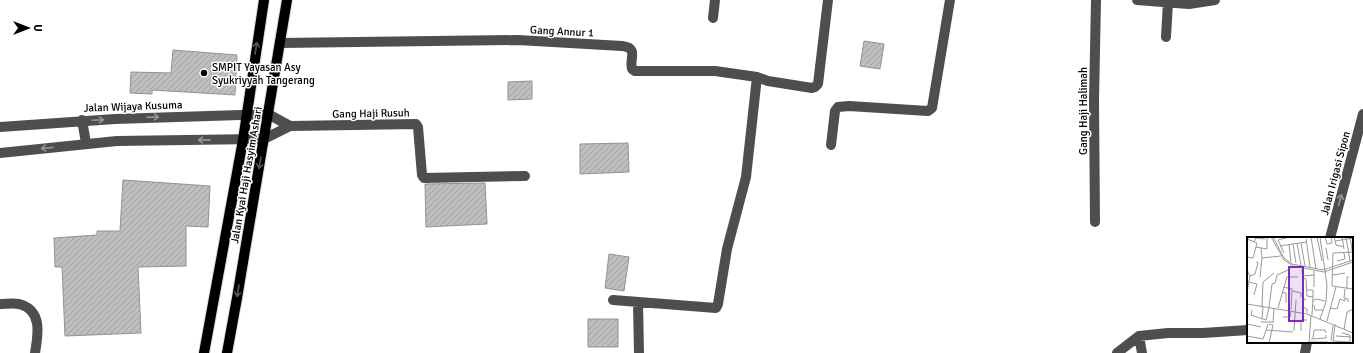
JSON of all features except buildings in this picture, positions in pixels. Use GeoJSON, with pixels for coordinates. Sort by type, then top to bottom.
{"type":"FeatureCollection","features":[{"type":"Feature","properties":{"kind":"main road","name":"Jalan Kyai Haji Hasyim Ashari"},"geometry":{"type":"LineString","coordinates":[[204,353],[243,140],[264,0]]}},
{"type":"Feature","properties":{"kind":"main road","name":"Jalan Kyai Haji Hasyim Ashari"},"geometry":{"type":"LineString","coordinates":[[226,353],[287,0]]}},
{"type":"Feature","properties":{"kind":"street"},"geometry":{"type":"LineString","coordinates":[[713,18],[715,0]]}},
{"type":"Feature","properties":{"kind":"street","name":"Gang Annur 1"},"geometry":{"type":"LineString","coordinates":[[280,43],[518,40],[622,46],[631,49],[631,66],[635,71],[715,71],[758,76],[768,81],[809,88],[815,87],[818,84],[828,0]]}},
{"type":"Feature","properties":{"kind":"street"},"geometry":{"type":"LineString","coordinates":[[831,145],[836,111],[838,107],[849,106],[928,111],[932,108],[950,0]]}},
{"type":"Feature","properties":{"kind":"street","name":"Gang Haji Halimah"},"geometry":{"type":"LineString","coordinates":[[1095,222],[1094,100],[1096,0]]}},
{"type":"Feature","properties":{"kind":"street"},"geometry":{"type":"LineString","coordinates":[[1137,0],[1189,4],[1215,0]]}},
{"type":"Feature","properties":{"kind":"street"},"geometry":{"type":"LineString","coordinates":[[1166,37],[1168,2]]}},
{"type":"Feature","properties":{"kind":"street"},"geometry":{"type":"LineString","coordinates":[[613,300],[712,309],[717,307],[726,249],[746,176],[758,76]]}},
{"type":"Feature","properties":{"kind":"street","name":"Jalan Wijaya Kusuma"},"geometry":{"type":"LineString","coordinates":[[0,127],[82,120],[268,114]]}},
{"type":"Feature","properties":{"kind":"street","name":"Gang Haji Rusuh"},"geometry":{"type":"LineString","coordinates":[[268,114],[290,126]]}},
{"type":"Feature","properties":{"kind":"street","name":"Jalan Irigasi Sipon"},"geometry":{"type":"LineString","coordinates":[[1330,237],[1363,114]]}},
{"type":"Feature","properties":{"kind":"street"},"geometry":{"type":"LineString","coordinates":[[82,120],[86,144]]}},
{"type":"Feature","properties":{"kind":"street","name":"Gang Haji Rusuh"},"geometry":{"type":"LineString","coordinates":[[264,139],[290,126],[416,124],[418,127],[422,175],[424,178],[526,176]]}},
{"type":"Feature","properties":{"kind":"street"},"geometry":{"type":"LineString","coordinates":[[0,153],[117,141],[264,139]]}},
{"type":"Feature","properties":{"kind":"street"},"geometry":{"type":"LineString","coordinates":[[638,302],[638,353]]}},
{"type":"Feature","properties":{"kind":"street"},"geometry":{"type":"LineString","coordinates":[[0,304],[18,304],[26,307],[32,312],[38,322],[35,353]]}},
{"type":"Feature","properties":{"kind":"street"},"geometry":{"type":"LineString","coordinates":[[1117,353],[1139,336],[1168,333],[1203,333],[1247,330]]}},
{"type":"Feature","properties":{"kind":"street"},"geometry":{"type":"LineString","coordinates":[[1139,336],[1142,353]]}},
{"type":"Feature","properties":{"kind":"street"},"geometry":{"type":"LineString","coordinates":[[1305,353],[1307,343]]}},
{"type":"Feature","properties":{"kind":"place","name":"SMPIT Yayasan Asy Syukriyyah Tangerang"},"geometry":{"type":"Point","coordinates":[204,73]}}]}
